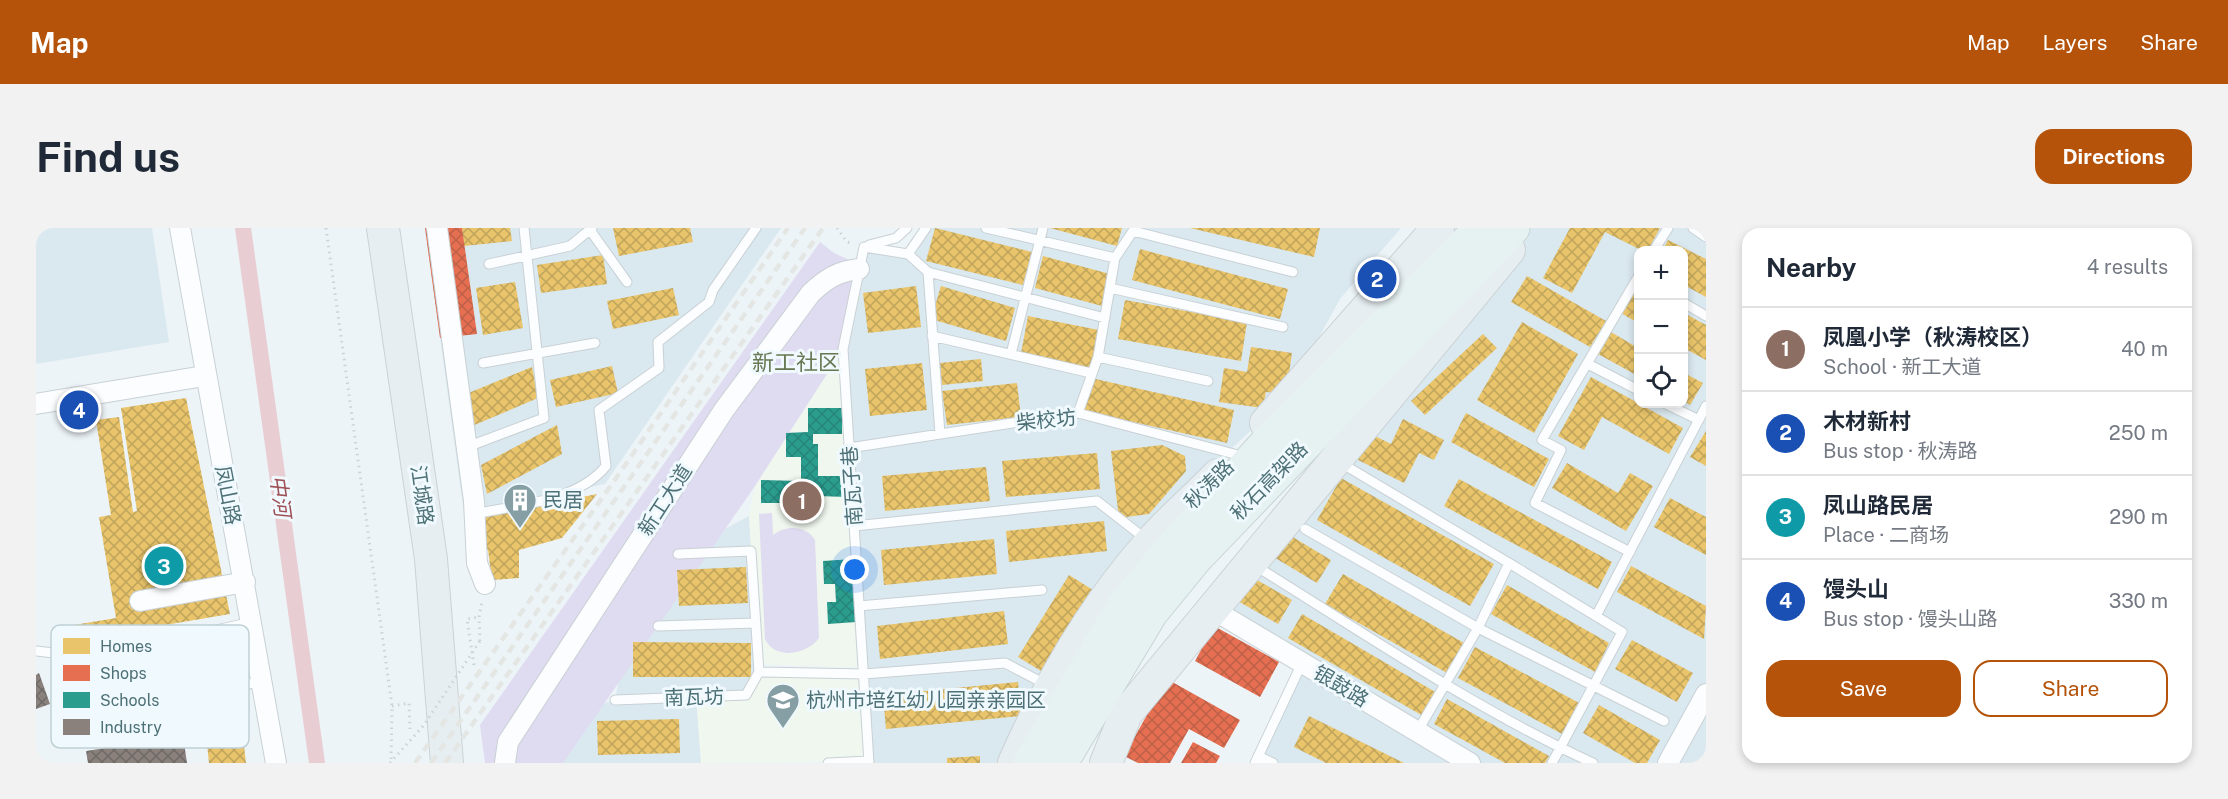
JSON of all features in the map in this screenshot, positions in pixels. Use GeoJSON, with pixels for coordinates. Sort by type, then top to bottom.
{"type":"FeatureCollection","features":[{"type":"Feature","properties":{"kind":"highway"},"geometry":{"type":"LineString","coordinates":[[1402,307],[1456,228]]}},
{"type":"Feature","properties":{"kind":"highway","name":"秋石高架路"},"geometry":{"type":"LineString","coordinates":[[1030,763],[1125,604],[1175,544],[1271,438],[1481,228]]}},
{"type":"Feature","properties":{"kind":"highway","name":"秋石高架路"},"geometry":{"type":"LineString","coordinates":[[1061,763],[1151,613],[1196,558],[1513,228]]}},
{"type":"Feature","properties":{"kind":"highway"},"geometry":{"type":"LineString","coordinates":[[1086,763],[1114,705],[1197,579],[1243,525],[1394,374],[1524,228]]}},
{"type":"Feature","properties":{"kind":"main road","name":"江城路"},"geometry":{"type":"LineString","coordinates":[[383,228],[431,559],[447,763]]}},
{"type":"Feature","properties":{"kind":"main road","name":"秋涛路"},"geometry":{"type":"LineString","coordinates":[[1014,763],[1050,686],[1111,593],[1150,543],[1238,455],[1438,228]]}},
{"type":"Feature","properties":{"kind":"main road"},"geometry":{"type":"LineString","coordinates":[[1106,763],[1126,714],[1335,459],[1499,264],[1524,228]]}},
{"type":"Feature","properties":{"kind":"street","name":"凤山路"},"geometry":{"type":"LineString","coordinates":[[180,228],[204,376],[245,582],[276,763]]}},
{"type":"Feature","properties":{"kind":"street"},"geometry":{"type":"LineString","coordinates":[[437,228],[466,447],[477,563],[485,584]]}},
{"type":"Feature","properties":{"kind":"street","name":"新工大道"},"geometry":{"type":"LineString","coordinates":[[505,763],[508,742],[724,410],[811,293],[825,279],[843,271],[859,269]]}},
{"type":"Feature","properties":{"kind":"street"},"geometry":{"type":"LineString","coordinates":[[36,404],[204,376]]}},
{"type":"Feature","properties":{"kind":"street"},"geometry":{"type":"LineString","coordinates":[[140,601],[245,582]]}},
{"type":"Feature","properties":{"kind":"street","name":"银鼓路"},"geometry":{"type":"LineString","coordinates":[[1212,609],[1470,763]]}},
{"type":"Feature","properties":{"kind":"street"},"geometry":{"type":"LineString","coordinates":[[1668,763],[1706,694]]}},
{"type":"Feature","properties":{"kind":"lane"},"geometry":{"type":"LineString","coordinates":[[466,447],[544,418],[524,228]]}},
{"type":"Feature","properties":{"kind":"lane"},"geometry":{"type":"LineString","coordinates":[[474,514],[566,494],[597,478],[606,466],[599,410],[659,368],[658,342],[709,302],[713,290],[756,228]]}},
{"type":"Feature","properties":{"kind":"lane"},"geometry":{"type":"LineString","coordinates":[[864,247],[896,238],[908,228]]}},
{"type":"Feature","properties":{"kind":"lane"},"geometry":{"type":"LineString","coordinates":[[908,254],[926,228]]}},
{"type":"Feature","properties":{"kind":"lane"},"geometry":{"type":"LineString","coordinates":[[986,228],[1115,258]]}},
{"type":"Feature","properties":{"kind":"lane"},"geometry":{"type":"LineString","coordinates":[[1011,354],[1043,228]]}},
{"type":"Feature","properties":{"kind":"lane"},"geometry":{"type":"LineString","coordinates":[[1657,246],[1668,228]]}},
{"type":"Feature","properties":{"kind":"lane"},"geometry":{"type":"LineString","coordinates":[[1693,228],[1706,237]]}},
{"type":"Feature","properties":{"kind":"lane"},"geometry":{"type":"LineString","coordinates":[[489,264],[570,246],[591,229],[627,282]]}},
{"type":"Feature","properties":{"kind":"lane"},"geometry":{"type":"LineString","coordinates":[[1078,414],[1098,357],[1115,258],[1134,230],[1293,272]]}},
{"type":"Feature","properties":{"kind":"lane"},"geometry":{"type":"LineString","coordinates":[[864,247],[908,254],[928,272],[1105,318]]}},
{"type":"Feature","properties":{"kind":"lane","name":"南瓦子巷"},"geometry":{"type":"LineString","coordinates":[[864,247],[843,349],[869,762]]}},
{"type":"Feature","properties":{"kind":"lane"},"geometry":{"type":"LineString","coordinates":[[928,272],[940,434]]}},
{"type":"Feature","properties":{"kind":"lane"},"geometry":{"type":"LineString","coordinates":[[1630,552],[1535,503],[1561,450],[1542,440],[1634,285]]}},
{"type":"Feature","properties":{"kind":"lane"},"geometry":{"type":"LineString","coordinates":[[1110,288],[1283,327]]}},
{"type":"Feature","properties":{"kind":"lane"},"geometry":{"type":"LineString","coordinates":[[1688,306],[1706,316]]}},
{"type":"Feature","properties":{"kind":"lane"},"geometry":{"type":"LineString","coordinates":[[932,336],[1091,373]]}},
{"type":"Feature","properties":{"kind":"lane"},"geometry":{"type":"LineString","coordinates":[[483,363],[595,343]]}},
{"type":"Feature","properties":{"kind":"lane"},"geometry":{"type":"LineString","coordinates":[[1098,357],[1208,381]]}},
{"type":"Feature","properties":{"kind":"lane"},"geometry":{"type":"LineString","coordinates":[[1587,364],[1634,388]]}},
{"type":"Feature","properties":{"kind":"lane"},"geometry":{"type":"LineString","coordinates":[[1596,616],[1706,406]]}},
{"type":"Feature","properties":{"kind":"lane"},"geometry":{"type":"LineString","coordinates":[[1674,408],[1699,420]]}},
{"type":"Feature","properties":{"kind":"lane","name":"柴校坊"},"geometry":{"type":"LineString","coordinates":[[849,448],[1078,414],[1238,455]]}},
{"type":"Feature","properties":{"kind":"lane"},"geometry":{"type":"LineString","coordinates":[[1335,459],[1622,632],[1552,763]]}},
{"type":"Feature","properties":{"kind":"lane"},"geometry":{"type":"LineString","coordinates":[[854,526],[1097,501],[1150,543]]}},
{"type":"Feature","properties":{"kind":"lane"},"geometry":{"type":"LineString","coordinates":[[1305,529],[1478,628],[1664,721]]}},
{"type":"Feature","properties":{"kind":"lane"},"geometry":{"type":"LineString","coordinates":[[678,554],[751,551],[759,672],[864,674],[1005,663],[1050,686]]}},
{"type":"Feature","properties":{"kind":"lane"},"geometry":{"type":"LineString","coordinates":[[1417,732],[1478,628],[1509,563]]}},
{"type":"Feature","properties":{"kind":"lane"},"geometry":{"type":"LineString","coordinates":[[1262,570],[1446,683],[1560,748],[1593,763]]}},
{"type":"Feature","properties":{"kind":"lane"},"geometry":{"type":"LineString","coordinates":[[859,606],[1042,590]]}},
{"type":"Feature","properties":{"kind":"lane"},"geometry":{"type":"LineString","coordinates":[[238,625],[252,622]]}},
{"type":"Feature","properties":{"kind":"lane"},"geometry":{"type":"LineString","coordinates":[[658,626],[756,623]]}},
{"type":"Feature","properties":{"kind":"lane"},"geometry":{"type":"LineString","coordinates":[[36,651],[51,653]]}},
{"type":"Feature","properties":{"kind":"lane"},"geometry":{"type":"LineString","coordinates":[[1273,763],[1257,759],[1302,663]]}},
{"type":"Feature","properties":{"kind":"lane","name":"南瓦坊"},"geometry":{"type":"LineString","coordinates":[[615,700],[746,695],[759,672]]}},
{"type":"Feature","properties":{"kind":"lane"},"geometry":{"type":"LineString","coordinates":[[249,684],[262,681]]}},
{"type":"Feature","properties":{"kind":"lane"},"geometry":{"type":"LineString","coordinates":[[828,763],[869,762]]}},
{"type":"Feature","properties":{"kind":"path"},"geometry":{"type":"LineString","coordinates":[[326,228],[392,706],[390,762]]}},
{"type":"Feature","properties":{"kind":"path"},"geometry":{"type":"LineString","coordinates":[[837,228],[847,242],[864,247]]}},
{"type":"Feature","properties":{"kind":"path"},"geometry":{"type":"LineString","coordinates":[[390,762],[424,725],[480,641],[479,617],[485,584]]}},
{"type":"Feature","properties":{"kind":"path"},"geometry":{"type":"LineString","coordinates":[[474,665],[468,619],[479,617]]}},
{"type":"Feature","properties":{"kind":"path"},"geometry":{"type":"LineString","coordinates":[[392,706],[408,703],[410,729]]}},
{"type":"Feature","properties":{"kind":"shaded area"},"geometry":{"type":"Polygon","coordinates":[[[36,228],[152,228],[169,342],[36,364],[36,228]]]}},
{"type":"Feature","properties":{"kind":"shaded area"},"geometry":{"type":"Polygon","coordinates":[[[425,228],[781,228],[605,484],[464,513],[425,228]]]}},
{"type":"Feature","properties":{"kind":"shaded area"},"geometry":{"type":"Polygon","coordinates":[[[926,228],[1401,228],[1340,299],[1286,398],[1231,449],[1231,453],[1115,585],[1010,763],[828,763],[869,761],[843,349],[864,247],[908,254],[926,228]]]}},
{"type":"Feature","properties":{"kind":"shaded area"},"geometry":{"type":"Polygon","coordinates":[[[1520,228],[1691,228],[1706,238],[1706,763],[1255,763],[1302,663],[1212,609],[1520,228]]]}},
{"type":"Feature","properties":{"kind":"shaded area"},"geometry":{"type":"Polygon","coordinates":[[[820,242],[834,253],[860,265],[843,349],[755,486],[563,763],[485,763],[480,725],[820,242]]]}},
{"type":"Feature","properties":{"kind":"shaded area"},"geometry":{"type":"Polygon","coordinates":[[[843,349],[863,668],[758,664],[749,516],[755,486],[843,349]]]}},
{"type":"Feature","properties":{"kind":"shaded area"},"geometry":{"type":"Polygon","coordinates":[[[772,513],[773,535],[784,529],[796,528],[806,531],[815,540],[819,638],[807,648],[792,653],[776,650],[765,639],[759,514],[772,513]]]}},
{"type":"Feature","properties":{"kind":"shaded area"},"geometry":{"type":"Polygon","coordinates":[[[749,516],[759,672],[746,695],[697,697],[701,763],[542,763],[575,713],[615,700],[631,619],[678,554],[749,516]]]}},
{"type":"Feature","properties":{"kind":"shaded area","name":"杭州市培红幼儿园亲亲园区"},"geometry":{"type":"Polygon","coordinates":[[[759,672],[864,674],[869,761],[701,763],[696,697],[745,695],[759,672]]]}},
{"type":"Feature","properties":{"kind":"building: Homes"},"geometry":{"type":"Polygon","coordinates":[[[462,228],[510,228],[512,241],[464,246],[462,228]]]}},
{"type":"Feature","properties":{"kind":"building: Homes"},"geometry":{"type":"Polygon","coordinates":[[[613,228],[690,228],[693,242],[619,256],[613,228]]]}},
{"type":"Feature","properties":{"kind":"building: Homes"},"geometry":{"type":"Polygon","coordinates":[[[935,228],[1032,252],[1023,285],[926,261],[935,228]]]}},
{"type":"Feature","properties":{"kind":"building: Homes"},"geometry":{"type":"Polygon","coordinates":[[[1050,228],[1122,228],[1117,246],[1050,228]]]}},
{"type":"Feature","properties":{"kind":"building: Homes"},"geometry":{"type":"Polygon","coordinates":[[[1190,228],[1320,228],[1314,257],[1190,228]]]}},
{"type":"Feature","properties":{"kind":"building: Homes"},"geometry":{"type":"Polygon","coordinates":[[[1570,228],[1660,228],[1650,246],[1634,246],[1605,232],[1572,293],[1543,278],[1570,228]]]}},
{"type":"Feature","properties":{"kind":"building: Homes"},"geometry":{"type":"Polygon","coordinates":[[[1668,240],[1680,246],[1665,246],[1668,240]]]}},
{"type":"Feature","properties":{"kind":"building: Homes"},"geometry":{"type":"Polygon","coordinates":[[[1140,249],[1288,289],[1280,319],[1132,280],[1140,249]]]}},
{"type":"Feature","properties":{"kind":"building: Homes"},"geometry":{"type":"Polygon","coordinates":[[[1688,250],[1706,259],[1706,297],[1688,287],[1688,250]]]}},
{"type":"Feature","properties":{"kind":"building: Homes"},"geometry":{"type":"Polygon","coordinates":[[[603,255],[607,284],[541,293],[537,265],[603,255]]]}},
{"type":"Feature","properties":{"kind":"building: Homes"},"geometry":{"type":"Polygon","coordinates":[[[1043,256],[1110,274],[1102,306],[1035,288],[1043,256]]]}},
{"type":"Feature","properties":{"kind":"building: Homes"},"geometry":{"type":"Polygon","coordinates":[[[1527,276],[1606,321],[1590,347],[1511,302],[1527,276]]]}},
{"type":"Feature","properties":{"kind":"building: Homes"},"geometry":{"type":"Polygon","coordinates":[[[515,282],[523,328],[483,335],[476,288],[515,282]]]}},
{"type":"Feature","properties":{"kind":"building: Homes"},"geometry":{"type":"Polygon","coordinates":[[[916,286],[921,327],[868,333],[863,293],[916,286]]]}},
{"type":"Feature","properties":{"kind":"building: Homes"},"geometry":{"type":"Polygon","coordinates":[[[941,286],[1015,308],[1006,341],[931,319],[941,286]]]}},
{"type":"Feature","properties":{"kind":"building: Homes"},"geometry":{"type":"Polygon","coordinates":[[[673,288],[679,315],[613,329],[607,301],[673,288]]]}},
{"type":"Feature","properties":{"kind":"building: Homes"},"geometry":{"type":"Polygon","coordinates":[[[1634,290],[1634,321],[1621,313],[1634,290]]]}},
{"type":"Feature","properties":{"kind":"building: Homes"},"geometry":{"type":"Polygon","coordinates":[[[1125,300],[1247,322],[1241,361],[1118,339],[1125,300]]]}},
{"type":"Feature","properties":{"kind":"building: Homes"},"geometry":{"type":"Polygon","coordinates":[[[1688,315],[1706,325],[1706,360],[1688,350],[1688,315]]]}},
{"type":"Feature","properties":{"kind":"building: Homes"},"geometry":{"type":"Polygon","coordinates":[[[1028,316],[1099,330],[1091,368],[1021,353],[1028,316]]]}},
{"type":"Feature","properties":{"kind":"building: Homes"},"geometry":{"type":"Polygon","coordinates":[[[1522,322],[1578,354],[1534,433],[1477,400],[1522,322]]]}},
{"type":"Feature","properties":{"kind":"building: Homes"},"geometry":{"type":"Polygon","coordinates":[[[1611,332],[1634,346],[1634,374],[1598,354],[1611,332]]]}},
{"type":"Feature","properties":{"kind":"building: Homes"},"geometry":{"type":"Polygon","coordinates":[[[1483,334],[1497,348],[1425,415],[1411,401],[1483,334]]]}},
{"type":"Feature","properties":{"kind":"building: Homes"},"geometry":{"type":"Polygon","coordinates":[[[1251,347],[1292,353],[1286,394],[1266,392],[1263,408],[1219,402],[1224,368],[1247,372],[1251,347]]]}},
{"type":"Feature","properties":{"kind":"building: Homes"},"geometry":{"type":"Polygon","coordinates":[[[981,359],[983,381],[942,385],[940,363],[981,359]]]}},
{"type":"Feature","properties":{"kind":"building: Homes"},"geometry":{"type":"Polygon","coordinates":[[[922,363],[927,410],[870,416],[865,369],[922,363]]]}},
{"type":"Feature","properties":{"kind":"building: Homes"},"geometry":{"type":"Polygon","coordinates":[[[612,366],[618,393],[556,407],[550,380],[612,366]]]}},
{"type":"Feature","properties":{"kind":"building: Homes"},"geometry":{"type":"Polygon","coordinates":[[[532,367],[538,398],[472,426],[466,394],[532,367]]]}},
{"type":"Feature","properties":{"kind":"building: Homes"},"geometry":{"type":"Polygon","coordinates":[[[1688,375],[1703,383],[1690,405],[1688,404],[1688,375]]]}},
{"type":"Feature","properties":{"kind":"building: Homes"},"geometry":{"type":"Polygon","coordinates":[[[1591,377],[1634,401],[1634,408],[1647,408],[1683,428],[1669,454],[1602,417],[1584,450],[1558,436],[1591,377]]]}},
{"type":"Feature","properties":{"kind":"building: Homes"},"geometry":{"type":"Polygon","coordinates":[[[1091,378],[1234,410],[1227,443],[1084,411],[1091,378]]]}},
{"type":"Feature","properties":{"kind":"building: Homes"},"geometry":{"type":"Polygon","coordinates":[[[1017,383],[1021,417],[947,425],[942,391],[1017,383]]]}},
{"type":"Feature","properties":{"kind":"building: Homes"},"geometry":{"type":"Polygon","coordinates":[[[186,398],[230,614],[165,625],[74,625],[116,618],[99,517],[111,515],[96,420],[119,417],[133,512],[137,511],[121,408],[186,398]]]}},
{"type":"Feature","properties":{"kind":"building: Homes"},"geometry":{"type":"Polygon","coordinates":[[[1466,413],[1549,459],[1534,487],[1451,442],[1466,413]]]}},
{"type":"Feature","properties":{"kind":"building: Homes"},"geometry":{"type":"Polygon","coordinates":[[[1403,419],[1444,440],[1434,460],[1419,453],[1404,483],[1358,460],[1371,434],[1391,444],[1403,419]]]}},
{"type":"Feature","properties":{"kind":"building: Homes"},"geometry":{"type":"Polygon","coordinates":[[[557,425],[562,454],[487,494],[481,465],[557,425]]]}},
{"type":"Feature","properties":{"kind":"building: Homes"},"geometry":{"type":"Polygon","coordinates":[[[1706,431],[1706,466],[1690,457],[1706,431]]]}},
{"type":"Feature","properties":{"kind":"building: Homes"},"geometry":{"type":"Polygon","coordinates":[[[1162,445],[1185,456],[1186,471],[1149,514],[1119,518],[1111,451],[1162,445]]]}},
{"type":"Feature","properties":{"kind":"building: Homes"},"geometry":{"type":"Polygon","coordinates":[[[1097,453],[1100,489],[1006,497],[1002,461],[1097,453]]]}},
{"type":"Feature","properties":{"kind":"building: Homes"},"geometry":{"type":"Polygon","coordinates":[[[1567,463],[1618,493],[1630,473],[1653,486],[1626,531],[1552,488],[1567,463]]]}},
{"type":"Feature","properties":{"kind":"building: Homes"},"geometry":{"type":"Polygon","coordinates":[[[986,467],[990,501],[885,511],[882,476],[986,467]]]}},
{"type":"Feature","properties":{"kind":"building: Homes"},"geometry":{"type":"Polygon","coordinates":[[[1341,478],[1494,564],[1470,606],[1317,520],[1341,478]]]}},
{"type":"Feature","properties":{"kind":"building: Homes"},"geometry":{"type":"Polygon","coordinates":[[[1459,479],[1612,562],[1598,589],[1444,506],[1459,479]]]}},
{"type":"Feature","properties":{"kind":"building: Homes","name":"民居"},"geometry":{"type":"Polygon","coordinates":[[[597,494],[562,538],[519,550],[519,578],[492,580],[488,550],[474,550],[468,520],[597,494]]]}},
{"type":"Feature","properties":{"kind":"building: Homes"},"geometry":{"type":"Polygon","coordinates":[[[1670,498],[1706,517],[1706,555],[1654,527],[1670,498]]]}},
{"type":"Feature","properties":{"kind":"building: Homes"},"geometry":{"type":"Polygon","coordinates":[[[1104,521],[1107,551],[1009,562],[1006,531],[1104,521]]]}},
{"type":"Feature","properties":{"kind":"building: Homes"},"geometry":{"type":"Polygon","coordinates":[[[1286,533],[1331,560],[1317,583],[1272,556],[1286,533]]]}},
{"type":"Feature","properties":{"kind":"building: Homes"},"geometry":{"type":"Polygon","coordinates":[[[994,539],[997,574],[884,585],[881,550],[994,539]]]}},
{"type":"Feature","properties":{"kind":"building: Homes"},"geometry":{"type":"Polygon","coordinates":[[[1631,566],[1706,606],[1704,639],[1617,592],[1631,566]]]}},
{"type":"Feature","properties":{"kind":"building: Homes"},"geometry":{"type":"Polygon","coordinates":[[[746,567],[748,603],[679,606],[677,570],[746,567]]]}},
{"type":"Feature","properties":{"kind":"building: Homes"},"geometry":{"type":"Polygon","coordinates":[[[1343,574],[1464,643],[1447,673],[1325,604],[1343,574]]]}},
{"type":"Feature","properties":{"kind":"building: Homes"},"geometry":{"type":"Polygon","coordinates":[[[1069,575],[1101,595],[1051,677],[1018,657],[1069,575]]]}},
{"type":"Feature","properties":{"kind":"building: Homes"},"geometry":{"type":"Polygon","coordinates":[[[1250,576],[1292,600],[1278,624],[1236,600],[1250,576]]]}},
{"type":"Feature","properties":{"kind":"building: Homes"},"geometry":{"type":"Polygon","coordinates":[[[1507,585],[1609,643],[1595,672],[1491,614],[1507,585]]]}},
{"type":"Feature","properties":{"kind":"building: Homes"},"geometry":{"type":"Polygon","coordinates":[[[1004,611],[1008,644],[880,659],[877,626],[1004,611]]]}},
{"type":"Feature","properties":{"kind":"building: Homes"},"geometry":{"type":"Polygon","coordinates":[[[1302,614],[1437,693],[1423,716],[1288,638],[1302,614]]]}},
{"type":"Feature","properties":{"kind":"building: Homes"},"geometry":{"type":"Polygon","coordinates":[[[1632,640],[1693,673],[1677,702],[1615,669],[1632,640]]]}},
{"type":"Feature","properties":{"kind":"building: Homes"},"geometry":{"type":"Polygon","coordinates":[[[633,642],[751,643],[751,677],[633,677],[633,642]]]}},
{"type":"Feature","properties":{"kind":"building: Homes"},"geometry":{"type":"Polygon","coordinates":[[[1475,647],[1581,704],[1564,735],[1458,678],[1475,647]]]}},
{"type":"Feature","properties":{"kind":"building: Homes"},"geometry":{"type":"Polygon","coordinates":[[[1018,682],[1021,716],[886,729],[883,695],[1018,682]]]}},
{"type":"Feature","properties":{"kind":"building: Homes"},"geometry":{"type":"Polygon","coordinates":[[[1447,699],[1549,756],[1545,763],[1505,763],[1434,724],[1447,699]]]}},
{"type":"Feature","properties":{"kind":"building: Homes"},"geometry":{"type":"Polygon","coordinates":[[[1599,705],[1660,740],[1647,763],[1635,763],[1583,733],[1599,705]]]}},
{"type":"Feature","properties":{"kind":"building: Homes"},"geometry":{"type":"Polygon","coordinates":[[[1309,716],[1404,763],[1326,763],[1294,747],[1309,716]]]}},
{"type":"Feature","properties":{"kind":"building: Homes"},"geometry":{"type":"Polygon","coordinates":[[[679,719],[680,753],[598,755],[597,721],[679,719]]]}},
{"type":"Feature","properties":{"kind":"building: Homes"},"geometry":{"type":"Polygon","coordinates":[[[207,748],[244,748],[246,763],[209,763],[207,748]]]}},
{"type":"Feature","properties":{"kind":"building: Homes"},"geometry":{"type":"Polygon","coordinates":[[[980,756],[980,763],[947,763],[947,758],[980,756]]]}},
{"type":"Feature","properties":{"kind":"building: Shops"},"geometry":{"type":"Polygon","coordinates":[[[425,228],[462,228],[477,334],[440,338],[425,228]]]}},
{"type":"Feature","properties":{"kind":"building: Shops"},"geometry":{"type":"Polygon","coordinates":[[[1214,626],[1279,662],[1260,697],[1195,661],[1214,626]]]}},
{"type":"Feature","properties":{"kind":"building: Shops"},"geometry":{"type":"Polygon","coordinates":[[[1167,679],[1240,720],[1224,748],[1189,729],[1170,763],[1138,763],[1124,756],[1167,679]]]}},
{"type":"Feature","properties":{"kind":"building: Shops"},"geometry":{"type":"Polygon","coordinates":[[[1193,742],[1220,756],[1216,763],[1181,763],[1193,742]]]}},
{"type":"Feature","properties":{"kind":"building: Schools"},"geometry":{"type":"Polygon","coordinates":[[[808,408],[842,408],[842,434],[813,434],[813,444],[818,444],[818,476],[848,476],[848,497],[816,496],[816,503],[761,503],[761,480],[801,481],[801,457],[786,457],[786,433],[808,432],[808,408]]]}},
{"type":"Feature","properties":{"kind":"building: Schools"},"geometry":{"type":"Polygon","coordinates":[[[853,559],[856,622],[828,624],[827,602],[836,602],[835,584],[824,584],[823,561],[853,559]]]}},
{"type":"Feature","properties":{"kind":"building: Industry"},"geometry":{"type":"Polygon","coordinates":[[[39,673],[50,704],[36,709],[36,675],[39,673]]]}},
{"type":"Feature","properties":{"kind":"building: Industry"},"geometry":{"type":"Polygon","coordinates":[[[105,748],[185,748],[187,763],[88,763],[86,751],[105,748]]]}},
{"type":"Feature","properties":{"kind":"waterway","name":"中河"},"geometry":{"type":"LineString","coordinates":[[243,228],[317,763]]}},
{"type":"Feature","properties":{"kind":"railway"},"geometry":{"type":"LineString","coordinates":[[415,763],[619,474],[788,228]]}},
{"type":"Feature","properties":{"kind":"railway"},"geometry":{"type":"LineString","coordinates":[[431,763],[805,228]]}},
{"type":"Feature","properties":{"kind":"railway"},"geometry":{"type":"LineString","coordinates":[[445,763],[823,228]]}},
{"type":"Feature","properties":{"kind":"place","name":"木材新村"},"geometry":{"type":"Point","coordinates":[1377,279]}},
{"type":"Feature","properties":{"kind":"place","name":"馒头山"},"geometry":{"type":"Point","coordinates":[79,410]}},
{"type":"Feature","properties":{"kind":"place","name":"凤凰小学（秋涛校区）"},"geometry":{"type":"Point","coordinates":[802,501]}},
{"type":"Feature","properties":{"kind":"place","name":"民居"},"geometry":{"type":"Point","coordinates":[520,529]}},
{"type":"Feature","properties":{"kind":"place","name":"凤山路民居"},"geometry":{"type":"Point","coordinates":[164,566]}},
{"type":"Feature","properties":{"kind":"place","name":"杭州市培红幼儿园亲亲园区"},"geometry":{"type":"Point","coordinates":[783,729]}},
{"type":"Feature","properties":{"kind":"district","name":"新工社区"},"geometry":{"type":"Point","coordinates":[796,362]}}]}
